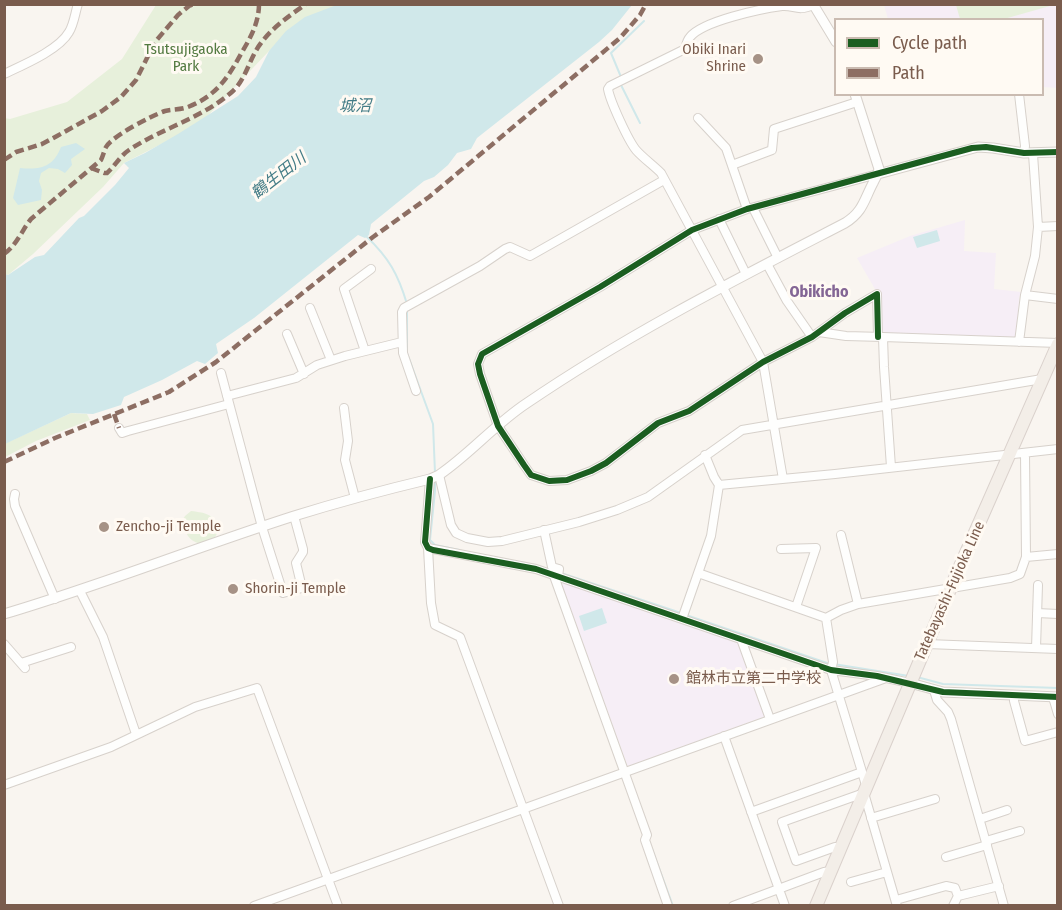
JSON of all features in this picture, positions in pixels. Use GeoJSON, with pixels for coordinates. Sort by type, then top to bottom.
{"type":"FeatureCollection","features":[{"type":"Feature","properties":{"kind":"main road","name":"Tatebayashi-Fujioka Line"},"geometry":{"type":"LineString","coordinates":[[816,906],[951,587],[1058,343]]}},
{"type":"Feature","properties":{"kind":"street"},"geometry":{"type":"LineString","coordinates":[[4,74],[39,57],[65,39],[71,30],[78,4]]}},
{"type":"Feature","properties":{"kind":"street"},"geometry":{"type":"LineString","coordinates":[[783,478],[763,362],[660,173],[636,149],[613,104],[608,89],[685,50],[688,38],[700,28],[761,10],[785,6],[804,9],[813,5],[834,39]]}},
{"type":"Feature","properties":{"kind":"street"},"geometry":{"type":"LineString","coordinates":[[1019,96],[1024,146],[1028,154],[1038,227],[1019,342]]}},
{"type":"Feature","properties":{"kind":"street"},"geometry":{"type":"LineString","coordinates":[[4,614],[80,591],[262,526],[434,477],[518,408],[576,370],[722,286],[854,217],[860,210],[878,174],[878,166],[856,98],[774,129],[772,150],[732,165]]}},
{"type":"Feature","properties":{"kind":"street"},"geometry":{"type":"LineString","coordinates":[[698,118],[726,148],[750,208],[778,258]]}},
{"type":"Feature","properties":{"kind":"street"},"geometry":{"type":"LineString","coordinates":[[891,467],[877,294],[845,313],[815,335],[763,362],[689,411],[658,423],[606,463],[567,480],[549,481],[531,475],[498,426],[478,364],[482,354],[600,287],[692,230],[718,219],[750,208],[978,147],[1028,154],[1058,152]]}},
{"type":"Feature","properties":{"kind":"street"},"geometry":{"type":"LineString","coordinates":[[416,391],[404,360],[402,342],[402,312],[407,306],[480,266],[505,249],[510,247],[530,256],[664,180]]}},
{"type":"Feature","properties":{"kind":"street"},"geometry":{"type":"LineString","coordinates":[[718,219],[747,274]]}},
{"type":"Feature","properties":{"kind":"street"},"geometry":{"type":"LineString","coordinates":[[1038,227],[1058,226]]}},
{"type":"Feature","properties":{"kind":"street"},"geometry":{"type":"LineString","coordinates":[[767,264],[787,301],[815,335],[1058,343]]}},
{"type":"Feature","properties":{"kind":"street"},"geometry":{"type":"LineString","coordinates":[[365,351],[344,289],[371,269]]}},
{"type":"Feature","properties":{"kind":"street"},"geometry":{"type":"LineString","coordinates":[[1025,295],[1058,299]]}},
{"type":"Feature","properties":{"kind":"street"},"geometry":{"type":"LineString","coordinates":[[310,308],[331,360]]}},
{"type":"Feature","properties":{"kind":"street"},"geometry":{"type":"LineString","coordinates":[[287,334],[304,374]]}},
{"type":"Feature","properties":{"kind":"street"},"geometry":{"type":"LineString","coordinates":[[119,428],[122,433],[296,378],[317,365],[331,360],[402,342]]}},
{"type":"Feature","properties":{"kind":"street"},"geometry":{"type":"LineString","coordinates":[[221,373],[262,526],[283,593],[302,588],[297,563],[303,549],[294,516]]}},
{"type":"Feature","properties":{"kind":"street"},"geometry":{"type":"LineString","coordinates":[[434,477],[456,533],[467,538],[488,542],[502,541],[579,522],[648,497],[742,430],[1042,379]]}},
{"type":"Feature","properties":{"kind":"street"},"geometry":{"type":"LineString","coordinates":[[344,408],[348,441],[345,460],[355,498]]}},
{"type":"Feature","properties":{"kind":"street"},"geometry":{"type":"LineString","coordinates":[[719,485],[1058,449]]}},
{"type":"Feature","properties":{"kind":"street"},"geometry":{"type":"LineString","coordinates":[[698,573],[826,618],[858,604],[1013,577],[1020,574],[1026,557],[1025,453]]}},
{"type":"Feature","properties":{"kind":"street"},"geometry":{"type":"LineString","coordinates":[[682,619],[711,536],[719,485],[705,455]]}},
{"type":"Feature","properties":{"kind":"street"},"geometry":{"type":"LineString","coordinates":[[434,477],[425,542],[428,548],[430,603],[435,625],[460,637],[558,906]]}},
{"type":"Feature","properties":{"kind":"street"},"geometry":{"type":"LineString","coordinates":[[15,494],[15,506],[55,599]]}},
{"type":"Feature","properties":{"kind":"street"},"geometry":{"type":"LineString","coordinates":[[544,530],[550,561],[552,567],[558,569],[556,577],[647,835],[645,840],[668,906]]}},
{"type":"Feature","properties":{"kind":"street"},"geometry":{"type":"LineString","coordinates":[[842,535],[858,604]]}},
{"type":"Feature","properties":{"kind":"street"},"geometry":{"type":"LineString","coordinates":[[428,548],[536,569],[831,670],[886,678],[943,692],[1055,697],[1058,714]]}},
{"type":"Feature","properties":{"kind":"street"},"geometry":{"type":"LineString","coordinates":[[781,549],[816,548],[796,607]]}},
{"type":"Feature","properties":{"kind":"street"},"geometry":{"type":"LineString","coordinates":[[1026,557],[1058,554]]}},
{"type":"Feature","properties":{"kind":"street"},"geometry":{"type":"LineString","coordinates":[[1036,648],[1038,585]]}},
{"type":"Feature","properties":{"kind":"street"},"geometry":{"type":"LineString","coordinates":[[80,591],[102,637],[136,734]]}},
{"type":"Feature","properties":{"kind":"street"},"geometry":{"type":"LineString","coordinates":[[1037,613],[1058,614]]}},
{"type":"Feature","properties":{"kind":"street"},"geometry":{"type":"LineString","coordinates":[[826,618],[833,662],[831,670],[862,772],[871,818],[897,903],[946,886],[955,888],[958,897]]}},
{"type":"Feature","properties":{"kind":"street"},"geometry":{"type":"LineString","coordinates":[[741,639],[770,719]]}},
{"type":"Feature","properties":{"kind":"street"},"geometry":{"type":"LineString","coordinates":[[4,644],[23,666],[71,647]]}},
{"type":"Feature","properties":{"kind":"street"},"geometry":{"type":"LineString","coordinates":[[927,644],[1058,649]]}},
{"type":"Feature","properties":{"kind":"street"},"geometry":{"type":"LineString","coordinates":[[255,906],[886,678]]}},
{"type":"Feature","properties":{"kind":"street"},"geometry":{"type":"LineString","coordinates":[[4,785],[111,747],[195,707],[257,688],[338,906]]}},
{"type":"Feature","properties":{"kind":"street"},"geometry":{"type":"LineString","coordinates":[[934,690],[937,700],[948,711],[951,718],[1004,906]]}},
{"type":"Feature","properties":{"kind":"street"},"geometry":{"type":"LineString","coordinates":[[1014,695],[1025,741],[1058,732]]}},
{"type":"Feature","properties":{"kind":"street"},"geometry":{"type":"LineString","coordinates":[[724,736],[785,906]]}},
{"type":"Feature","properties":{"kind":"street"},"geometry":{"type":"LineString","coordinates":[[751,812],[862,772]]}},
{"type":"Feature","properties":{"kind":"street"},"geometry":{"type":"LineString","coordinates":[[840,848],[835,847],[796,861],[782,822],[865,790]]}},
{"type":"Feature","properties":{"kind":"street"},"geometry":{"type":"LineString","coordinates":[[871,818],[935,799]]}},
{"type":"Feature","properties":{"kind":"street"},"geometry":{"type":"LineString","coordinates":[[980,819],[1006,810]]}},
{"type":"Feature","properties":{"kind":"street"},"geometry":{"type":"LineString","coordinates":[[946,856],[1020,831]]}},
{"type":"Feature","properties":{"kind":"street"},"geometry":{"type":"LineString","coordinates":[[733,906],[831,871]]}},
{"type":"Feature","properties":{"kind":"street"},"geometry":{"type":"LineString","coordinates":[[851,882],[887,872]]}},
{"type":"Feature","properties":{"kind":"street"},"geometry":{"type":"LineString","coordinates":[[953,906],[958,897],[999,886]]}},
{"type":"Feature","properties":{"kind":"shaded area"},"geometry":{"type":"Polygon","coordinates":[[[884,5],[1057,5],[1057,88],[1044,87],[1044,18],[888,18],[884,5]]]}},
{"type":"Feature","properties":{"kind":"shaded area"},"geometry":{"type":"Polygon","coordinates":[[[965,220],[964,251],[996,253],[994,289],[1021,292],[1017,339],[880,335],[879,296],[857,258],[910,236],[965,220]]]}},
{"type":"Feature","properties":{"kind":"shaded area","name":"館林市立第二中学校"},"geometry":{"type":"Polygon","coordinates":[[[560,581],[738,641],[766,716],[628,767],[560,581]]]}},
{"type":"Feature","properties":{"kind":"green space"},"geometry":{"type":"Polygon","coordinates":[[[1057,4],[1008,18],[960,18],[956,5],[1057,4]]]}},
{"type":"Feature","properties":{"kind":"green space","name":"Tsutsujigaoka Park"},"geometry":{"type":"Polygon","coordinates":[[[156,5],[363,5],[313,15],[269,51],[199,125],[124,163],[103,187],[33,254],[8,275],[4,274],[4,118],[10,119],[67,102],[122,59],[156,5]]]}},
{"type":"Feature","properties":{"kind":"green space"},"geometry":{"type":"Polygon","coordinates":[[[71,413],[87,414],[90,420],[36,441],[5,457],[4,444],[71,413]]]}},
{"type":"Feature","properties":{"kind":"green space"},"geometry":{"type":"Polygon","coordinates":[[[191,511],[212,517],[219,530],[215,537],[200,544],[189,538],[183,519],[191,511]]]}},
{"type":"Feature","properties":{"kind":"water","name":"城沼"},"geometry":{"type":"Polygon","coordinates":[[[341,4],[632,5],[599,42],[477,138],[471,149],[457,153],[448,165],[434,177],[424,181],[371,224],[369,235],[365,238],[358,235],[254,318],[216,344],[218,353],[205,364],[197,361],[124,397],[121,405],[93,414],[71,413],[5,444],[5,274],[8,275],[35,257],[44,255],[115,185],[129,168],[124,163],[178,134],[238,96],[256,77],[269,51],[286,31],[305,17],[341,4]]]}},
{"type":"Feature","properties":{"kind":"water"},"geometry":{"type":"Polygon","coordinates":[[[76,143],[85,149],[71,159],[72,165],[65,173],[49,168],[41,173],[39,181],[42,190],[41,200],[18,205],[13,198],[20,168],[45,166],[54,159],[61,147],[76,143]]]}},
{"type":"Feature","properties":{"kind":"water"},"geometry":{"type":"Polygon","coordinates":[[[937,230],[940,241],[917,248],[913,237],[937,230]]]}},
{"type":"Feature","properties":{"kind":"water"},"geometry":{"type":"Polygon","coordinates":[[[602,608],[607,623],[584,631],[579,616],[602,608]]]}},
{"type":"Feature","properties":{"kind":"waterway"},"geometry":{"type":"LineString","coordinates":[[621,77],[611,53],[644,21]]}},
{"type":"Feature","properties":{"kind":"waterway"},"geometry":{"type":"LineString","coordinates":[[621,83],[640,123]]}},
{"type":"Feature","properties":{"kind":"waterway"},"geometry":{"type":"LineString","coordinates":[[366,236],[392,267],[407,304]]}},
{"type":"Feature","properties":{"kind":"waterway"},"geometry":{"type":"LineString","coordinates":[[407,310],[407,353],[433,424],[435,473]]}},
{"type":"Feature","properties":{"kind":"waterway"},"geometry":{"type":"LineString","coordinates":[[435,479],[430,540],[435,545],[459,550]]}},
{"type":"Feature","properties":{"kind":"waterway"},"geometry":{"type":"LineString","coordinates":[[561,573],[681,613]]}},
{"type":"Feature","properties":{"kind":"waterway"},"geometry":{"type":"LineString","coordinates":[[686,615],[827,663],[909,676]]}},
{"type":"Feature","properties":{"kind":"waterway"},"geometry":{"type":"LineString","coordinates":[[917,677],[943,684],[1058,688]]}},
{"type":"Feature","properties":{"kind":"waterway"},"geometry":{"type":"LineString","coordinates":[[652,849],[673,906]]}},
{"type":"Feature","properties":{"kind":"marked path"},"geometry":{"type":"LineString","coordinates":[[4,160],[16,152],[42,144],[57,136],[102,111],[121,97],[136,80],[155,42],[178,15],[194,4]]}},
{"type":"Feature","properties":{"kind":"marked path"},"geometry":{"type":"LineString","coordinates":[[4,254],[16,242],[31,219],[101,160],[106,147],[116,137],[165,111],[182,109],[198,103],[214,92],[232,70],[248,41],[256,23],[259,4]]}},
{"type":"Feature","properties":{"kind":"marked path"},"geometry":{"type":"LineString","coordinates":[[91,168],[107,173],[129,150],[209,109],[233,91],[266,37],[306,4]]}},
{"type":"Feature","properties":{"kind":"marked path"},"geometry":{"type":"LineString","coordinates":[[4,462],[55,438],[169,392],[216,362],[373,237],[429,197],[620,38],[640,15],[646,4]]}},
{"type":"Feature","properties":{"kind":"marked path"},"geometry":{"type":"LineString","coordinates":[[114,414],[119,428]]}},
{"type":"Feature","properties":{"kind":"cycle path"},"geometry":{"type":"LineString","coordinates":[[878,337],[877,294],[845,313],[812,337],[763,362],[689,411],[658,423],[606,463],[567,480],[549,481],[531,475],[498,426],[478,364],[482,354],[600,287],[692,230],[747,209],[972,148],[986,147],[1024,153],[1058,152]]}},
{"type":"Feature","properties":{"kind":"cycle path"},"geometry":{"type":"LineString","coordinates":[[430,479],[425,542],[428,548],[433,550],[536,569],[831,670],[877,676],[943,692],[1058,697]]}},
{"type":"Feature","properties":{"kind":"place","name":"Obiki Inari Shrine"},"geometry":{"type":"Point","coordinates":[758,59]}},
{"type":"Feature","properties":{"kind":"place","name":"Zencho-ji Temple"},"geometry":{"type":"Point","coordinates":[104,527]}},
{"type":"Feature","properties":{"kind":"place","name":"Shorin-ji Temple"},"geometry":{"type":"Point","coordinates":[233,589]}},
{"type":"Feature","properties":{"kind":"place","name":"館林市立第二中学校"},"geometry":{"type":"Point","coordinates":[674,679]}},
{"type":"Feature","properties":{"kind":"district","name":"Obikicho"},"geometry":{"type":"Point","coordinates":[819,293]}},
{"type":"Feature","properties":{"kind":"water label","name":"鶴生田川"},"geometry":{"type":"Point","coordinates":[279,176]}}]}
